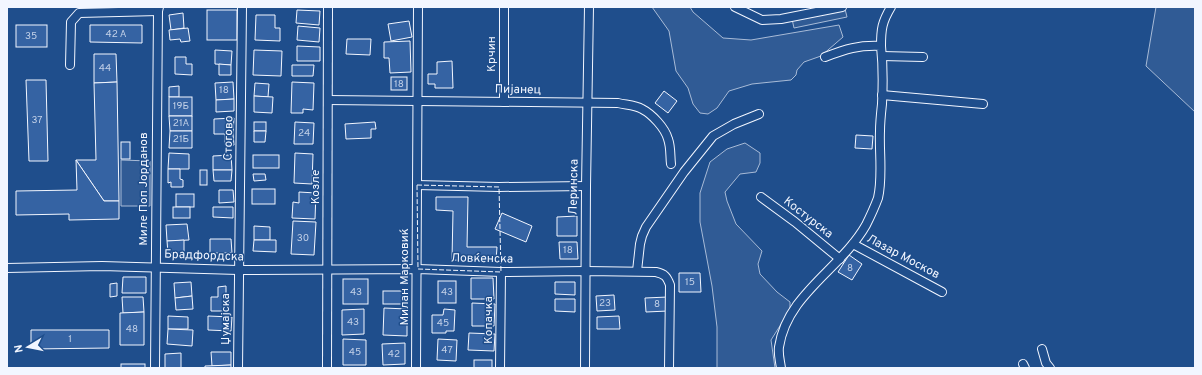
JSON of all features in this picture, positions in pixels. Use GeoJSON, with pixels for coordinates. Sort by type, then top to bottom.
{"type":"FeatureCollection","features":[{"type":"Feature","properties":{"kind":"street","name":"Стогово"},"geometry":{"type":"LineString","coordinates":[[238,270],[242,7]]}},
{"type":"Feature","properties":{"kind":"street","name":"Козле"},"geometry":{"type":"LineString","coordinates":[[327,368],[328,7]]}},
{"type":"Feature","properties":{"kind":"street","name":"Милан Марковиќ"},"geometry":{"type":"LineString","coordinates":[[416,368],[418,269],[418,7]]}},
{"type":"Feature","properties":{"kind":"street","name":"Крчин"},"geometry":{"type":"LineString","coordinates":[[504,7],[504,102]]}},
{"type":"Feature","properties":{"kind":"street","name":"Леринска"},"geometry":{"type":"LineString","coordinates":[[585,368],[589,7]]}},
{"type":"Feature","properties":{"kind":"street"},"geometry":{"type":"LineString","coordinates":[[734,7],[762,20],[781,19],[842,7]]}},
{"type":"Feature","properties":{"kind":"street"},"geometry":{"type":"LineString","coordinates":[[782,368],[779,348],[782,334],[792,311],[801,297],[840,259],[853,244],[866,225],[878,197],[882,95],[881,29],[891,7]]}},
{"type":"Feature","properties":{"kind":"street","name":"Миле Поп Јорданов"},"geometry":{"type":"LineString","coordinates":[[70,65],[70,22],[79,13],[159,9],[155,368]]}},
{"type":"Feature","properties":{"kind":"street"},"geometry":{"type":"LineString","coordinates":[[825,57],[850,48],[881,46]]}},
{"type":"Feature","properties":{"kind":"street"},"geometry":{"type":"LineString","coordinates":[[882,56],[923,57]]}},
{"type":"Feature","properties":{"kind":"street"},"geometry":{"type":"LineString","coordinates":[[882,95],[983,104]]}},
{"type":"Feature","properties":{"kind":"street","name":"Пијанец"},"geometry":{"type":"LineString","coordinates":[[328,100],[618,103],[643,109],[657,121],[668,138],[671,164]]}},
{"type":"Feature","properties":{"kind":"street"},"geometry":{"type":"LineString","coordinates":[[637,271],[640,244],[644,231],[696,156],[713,136],[734,124],[759,114]]}},
{"type":"Feature","properties":{"kind":"street"},"geometry":{"type":"LineString","coordinates":[[417,185],[499,187],[586,186]]}},
{"type":"Feature","properties":{"kind":"street","name":"Костурска"},"geometry":{"type":"LineString","coordinates":[[761,197],[795,222],[840,259]]}},
{"type":"Feature","properties":{"kind":"street","name":"Лазар Москов"},"geometry":{"type":"LineString","coordinates":[[853,244],[942,292]]}},
{"type":"Feature","properties":{"kind":"street","name":"Брадфордска"},"geometry":{"type":"LineString","coordinates":[[7,268],[59,266],[156,266],[238,270],[327,269]]}},
{"type":"Feature","properties":{"kind":"street","name":"Ловќенска"},"geometry":{"type":"LineString","coordinates":[[327,269],[418,269],[501,272],[637,271],[664,274],[670,285],[669,368]]}},
{"type":"Feature","properties":{"kind":"street","name":"Џумајска"},"geometry":{"type":"LineString","coordinates":[[238,270],[238,368]]}},
{"type":"Feature","properties":{"kind":"street","name":"Копачка"},"geometry":{"type":"LineString","coordinates":[[500,368],[501,272]]}},
{"type":"Feature","properties":{"kind":"street"},"geometry":{"type":"LineString","coordinates":[[1042,349],[1046,363],[1050,368]]}},
{"type":"Feature","properties":{"kind":"shaded area"},"geometry":{"type":"Polygon","coordinates":[[[652,7],[690,7],[693,12],[723,38],[751,40],[839,25],[843,37],[821,56],[804,62],[791,80],[752,84],[729,91],[717,108],[708,114],[700,113],[693,104],[688,88],[676,71],[669,31],[652,7]]]}},
{"type":"Feature","properties":{"kind":"shaded area"},"geometry":{"type":"Polygon","coordinates":[[[1156,7],[1195,7],[1195,112],[1146,66],[1156,7]]]}},
{"type":"Feature","properties":{"kind":"shaded area"},"geometry":{"type":"Polygon","coordinates":[[[845,9],[847,17],[794,28],[792,19],[845,9]]]}},
{"type":"Feature","properties":{"kind":"shaded area"},"geometry":{"type":"Polygon","coordinates":[[[745,143],[760,153],[760,163],[756,172],[740,174],[725,192],[736,224],[762,251],[758,264],[760,274],[777,292],[790,302],[790,310],[771,340],[775,368],[717,368],[717,327],[712,286],[700,222],[700,193],[710,162],[727,149],[745,143]]]}},
{"type":"Feature","properties":{"kind":"shaded area"},"geometry":{"type":"Polygon","coordinates":[[[121,160],[150,161],[150,206],[121,206],[121,160]]]}},
{"type":"Feature","properties":{"kind":"building"},"geometry":{"type":"Polygon","coordinates":[[[207,10],[237,10],[237,40],[207,40],[207,10]]]}},
{"type":"Feature","properties":{"kind":"building"},"geometry":{"type":"Polygon","coordinates":[[[297,10],[320,11],[319,25],[296,23],[297,10]]]}},
{"type":"Feature","properties":{"kind":"building"},"geometry":{"type":"Polygon","coordinates":[[[183,13],[184,28],[171,30],[169,15],[183,13]]]}},
{"type":"Feature","properties":{"kind":"building"},"geometry":{"type":"Polygon","coordinates":[[[256,15],[275,15],[275,28],[280,28],[280,41],[255,40],[256,15]]]}},
{"type":"Feature","properties":{"kind":"building"},"geometry":{"type":"Polygon","coordinates":[[[409,21],[412,37],[391,41],[388,24],[409,21]]]}},
{"type":"Feature","properties":{"kind":"building"},"geometry":{"type":"Polygon","coordinates":[[[16,25],[47,25],[47,47],[16,47],[16,25]]]}},
{"type":"Feature","properties":{"kind":"building"},"geometry":{"type":"Polygon","coordinates":[[[90,25],[142,25],[142,43],[90,42],[90,25]]]}},
{"type":"Feature","properties":{"kind":"building"},"geometry":{"type":"Polygon","coordinates":[[[298,26],[320,28],[319,42],[297,40],[298,26]]]}},
{"type":"Feature","properties":{"kind":"building"},"geometry":{"type":"Polygon","coordinates":[[[188,28],[190,41],[181,42],[180,39],[170,40],[169,30],[188,28]]]}},
{"type":"Feature","properties":{"kind":"building"},"geometry":{"type":"Polygon","coordinates":[[[347,39],[371,39],[370,55],[346,54],[347,39]]]}},
{"type":"Feature","properties":{"kind":"building"},"geometry":{"type":"Polygon","coordinates":[[[410,41],[411,72],[390,73],[389,58],[384,58],[384,42],[410,41]]]}},
{"type":"Feature","properties":{"kind":"building"},"geometry":{"type":"Polygon","coordinates":[[[297,46],[320,47],[320,61],[297,61],[297,46]]]}},
{"type":"Feature","properties":{"kind":"building"},"geometry":{"type":"Polygon","coordinates":[[[215,50],[232,51],[231,65],[215,64],[215,50]]]}},
{"type":"Feature","properties":{"kind":"building"},"geometry":{"type":"Polygon","coordinates":[[[254,50],[282,51],[281,76],[253,75],[254,50]]]}},
{"type":"Feature","properties":{"kind":"building"},"geometry":{"type":"Polygon","coordinates":[[[94,54],[116,54],[117,82],[94,83],[94,54]]]}},
{"type":"Feature","properties":{"kind":"building"},"geometry":{"type":"Polygon","coordinates":[[[175,57],[186,57],[186,64],[192,64],[192,75],[175,74],[175,57]]]}},
{"type":"Feature","properties":{"kind":"building"},"geometry":{"type":"Polygon","coordinates":[[[452,61],[453,88],[435,88],[435,84],[428,84],[428,74],[437,74],[437,62],[452,61]]]}},
{"type":"Feature","properties":{"kind":"building"},"geometry":{"type":"Polygon","coordinates":[[[219,64],[231,65],[231,75],[219,75],[219,64]]]}},
{"type":"Feature","properties":{"kind":"building"},"geometry":{"type":"Polygon","coordinates":[[[292,65],[314,65],[313,76],[292,76],[292,65]]]}},
{"type":"Feature","properties":{"kind":"building"},"geometry":{"type":"Polygon","coordinates":[[[391,77],[407,77],[407,90],[391,90],[391,77]]]}},
{"type":"Feature","properties":{"kind":"building"},"geometry":{"type":"Polygon","coordinates":[[[26,80],[46,80],[48,161],[29,161],[26,80]]]}},
{"type":"Feature","properties":{"kind":"building"},"geometry":{"type":"Polygon","coordinates":[[[117,82],[119,201],[104,201],[76,160],[96,160],[94,83],[117,82]]]}},
{"type":"Feature","properties":{"kind":"building"},"geometry":{"type":"Polygon","coordinates":[[[233,82],[234,99],[216,100],[215,83],[233,82]]]}},
{"type":"Feature","properties":{"kind":"building"},"geometry":{"type":"Polygon","coordinates":[[[292,82],[314,83],[313,110],[303,109],[303,113],[291,113],[292,82]]]}},
{"type":"Feature","properties":{"kind":"building"},"geometry":{"type":"Polygon","coordinates":[[[255,83],[269,84],[268,97],[254,96],[255,83]]]}},
{"type":"Feature","properties":{"kind":"building"},"geometry":{"type":"Polygon","coordinates":[[[179,86],[179,97],[169,97],[169,87],[179,86]]]}},
{"type":"Feature","properties":{"kind":"building"},"geometry":{"type":"Polygon","coordinates":[[[664,91],[677,101],[668,113],[655,103],[664,91]]]}},
{"type":"Feature","properties":{"kind":"building"},"geometry":{"type":"Polygon","coordinates":[[[254,96],[273,97],[272,113],[254,112],[254,96]]]}},
{"type":"Feature","properties":{"kind":"building"},"geometry":{"type":"Polygon","coordinates":[[[169,97],[192,97],[192,116],[169,116],[169,97]]]}},
{"type":"Feature","properties":{"kind":"building"},"geometry":{"type":"Polygon","coordinates":[[[234,99],[234,111],[216,112],[216,100],[234,99]]]}},
{"type":"Feature","properties":{"kind":"building"},"geometry":{"type":"Polygon","coordinates":[[[169,116],[192,116],[192,131],[170,131],[169,116]]]}},
{"type":"Feature","properties":{"kind":"building"},"geometry":{"type":"Polygon","coordinates":[[[234,118],[233,134],[214,134],[214,119],[234,118]]]}},
{"type":"Feature","properties":{"kind":"building"},"geometry":{"type":"Polygon","coordinates":[[[254,122],[266,122],[266,131],[254,131],[254,122]]]}},
{"type":"Feature","properties":{"kind":"building"},"geometry":{"type":"Polygon","coordinates":[[[295,122],[314,123],[313,144],[294,144],[295,122]]]}},
{"type":"Feature","properties":{"kind":"building"},"geometry":{"type":"Polygon","coordinates":[[[375,122],[376,129],[371,129],[371,138],[346,139],[345,124],[375,122]]]}},
{"type":"Feature","properties":{"kind":"building"},"geometry":{"type":"Polygon","coordinates":[[[170,131],[192,131],[192,148],[169,148],[170,131]]]}},
{"type":"Feature","properties":{"kind":"building"},"geometry":{"type":"Polygon","coordinates":[[[254,131],[266,131],[265,142],[254,142],[254,131]]]}},
{"type":"Feature","properties":{"kind":"building"},"geometry":{"type":"Polygon","coordinates":[[[225,134],[233,134],[234,145],[225,145],[225,134]]]}},
{"type":"Feature","properties":{"kind":"building"},"geometry":{"type":"Polygon","coordinates":[[[856,135],[873,136],[872,149],[855,148],[856,135]]]}},
{"type":"Feature","properties":{"kind":"building"},"geometry":{"type":"Polygon","coordinates":[[[121,142],[130,142],[130,159],[121,159],[121,142]]]}},
{"type":"Feature","properties":{"kind":"building"},"geometry":{"type":"Polygon","coordinates":[[[169,153],[189,154],[189,169],[168,169],[169,153]]]}},
{"type":"Feature","properties":{"kind":"building"},"geometry":{"type":"Polygon","coordinates":[[[295,153],[313,154],[312,184],[294,183],[295,153]]]}},
{"type":"Feature","properties":{"kind":"building"},"geometry":{"type":"Polygon","coordinates":[[[231,155],[232,170],[213,170],[213,156],[231,155]]]}},
{"type":"Feature","properties":{"kind":"building"},"geometry":{"type":"Polygon","coordinates":[[[253,155],[279,155],[279,168],[253,168],[253,155]]]}},
{"type":"Feature","properties":{"kind":"building"},"geometry":{"type":"Polygon","coordinates":[[[76,160],[104,201],[119,201],[119,219],[69,220],[69,214],[16,215],[16,191],[77,190],[76,160]]]}},
{"type":"Feature","properties":{"kind":"building"},"geometry":{"type":"Polygon","coordinates":[[[168,169],[180,169],[180,179],[183,180],[183,187],[171,187],[171,182],[168,183],[168,169]]]}},
{"type":"Feature","properties":{"kind":"building"},"geometry":{"type":"Polygon","coordinates":[[[200,170],[207,170],[207,185],[200,185],[200,170]]]}},
{"type":"Feature","properties":{"kind":"building"},"geometry":{"type":"Polygon","coordinates":[[[213,170],[232,170],[231,181],[214,181],[213,170]]]}},
{"type":"Feature","properties":{"kind":"building"},"geometry":{"type":"Polygon","coordinates":[[[253,174],[265,174],[266,180],[254,181],[253,174]]]}},
{"type":"Feature","properties":{"kind":"building"},"geometry":{"type":"Polygon","coordinates":[[[252,189],[275,189],[275,204],[252,204],[252,189]]]}},
{"type":"Feature","properties":{"kind":"building"},"geometry":{"type":"Polygon","coordinates":[[[219,190],[233,190],[234,202],[219,203],[219,190]]]}},
{"type":"Feature","properties":{"kind":"building"},"geometry":{"type":"Polygon","coordinates":[[[299,192],[316,193],[315,219],[292,218],[293,202],[299,203],[299,192]]]}},
{"type":"Feature","properties":{"kind":"building"},"geometry":{"type":"Polygon","coordinates":[[[176,194],[194,194],[194,207],[176,207],[176,194]]]}},
{"type":"Feature","properties":{"kind":"building"},"geometry":{"type":"Polygon","coordinates":[[[436,197],[468,197],[467,247],[497,247],[496,261],[452,260],[453,211],[436,210],[436,197]]]}},
{"type":"Feature","properties":{"kind":"building"},"geometry":{"type":"Polygon","coordinates":[[[173,207],[190,207],[190,218],[173,218],[173,207]]]}},
{"type":"Feature","properties":{"kind":"building"},"geometry":{"type":"Polygon","coordinates":[[[213,207],[233,207],[233,218],[213,217],[213,207]]]}},
{"type":"Feature","properties":{"kind":"building"},"geometry":{"type":"Polygon","coordinates":[[[502,213],[532,226],[526,242],[495,229],[502,213]]]}},
{"type":"Feature","properties":{"kind":"building"},"geometry":{"type":"Polygon","coordinates":[[[577,216],[577,236],[557,236],[557,217],[577,216]]]}},
{"type":"Feature","properties":{"kind":"building"},"geometry":{"type":"Polygon","coordinates":[[[293,221],[316,222],[314,255],[291,254],[293,221]]]}},
{"type":"Feature","properties":{"kind":"building"},"geometry":{"type":"Polygon","coordinates":[[[187,224],[189,240],[167,241],[166,225],[187,224]]]}},
{"type":"Feature","properties":{"kind":"building"},"geometry":{"type":"Polygon","coordinates":[[[254,226],[270,227],[270,240],[254,240],[254,226]]]}},
{"type":"Feature","properties":{"kind":"building"},"geometry":{"type":"Polygon","coordinates":[[[210,239],[231,239],[232,253],[210,253],[210,239]]]}},
{"type":"Feature","properties":{"kind":"building"},"geometry":{"type":"Polygon","coordinates":[[[184,240],[184,253],[168,253],[167,241],[184,240]]]}},
{"type":"Feature","properties":{"kind":"building"},"geometry":{"type":"Polygon","coordinates":[[[254,240],[276,240],[276,252],[253,251],[254,240]]]}},
{"type":"Feature","properties":{"kind":"building"},"geometry":{"type":"Polygon","coordinates":[[[559,242],[577,242],[578,259],[560,259],[559,242]]]}},
{"type":"Feature","properties":{"kind":"building"},"geometry":{"type":"Polygon","coordinates":[[[849,255],[862,264],[852,280],[838,272],[849,255]]]}},
{"type":"Feature","properties":{"kind":"building"},"geometry":{"type":"Polygon","coordinates":[[[679,273],[700,273],[701,292],[679,292],[679,273]]]}},
{"type":"Feature","properties":{"kind":"building"},"geometry":{"type":"Polygon","coordinates":[[[123,277],[146,277],[146,293],[122,293],[123,277]]]}},
{"type":"Feature","properties":{"kind":"building"},"geometry":{"type":"Polygon","coordinates":[[[471,278],[493,278],[494,299],[471,299],[471,278]]]}},
{"type":"Feature","properties":{"kind":"building"},"geometry":{"type":"Polygon","coordinates":[[[343,279],[368,279],[368,304],[343,304],[343,279]]]}},
{"type":"Feature","properties":{"kind":"building"},"geometry":{"type":"Polygon","coordinates":[[[438,281],[456,281],[456,303],[438,303],[438,281]]]}},
{"type":"Feature","properties":{"kind":"building"},"geometry":{"type":"Polygon","coordinates":[[[191,282],[192,296],[175,298],[174,283],[191,282]]]}},
{"type":"Feature","properties":{"kind":"building"},"geometry":{"type":"Polygon","coordinates":[[[555,282],[575,282],[575,295],[555,294],[555,282]]]}},
{"type":"Feature","properties":{"kind":"building"},"geometry":{"type":"Polygon","coordinates":[[[117,283],[117,296],[110,297],[110,284],[117,283]]]}},
{"type":"Feature","properties":{"kind":"building"},"geometry":{"type":"Polygon","coordinates":[[[226,286],[226,296],[229,297],[229,307],[226,307],[225,311],[211,311],[211,297],[218,297],[218,287],[226,286]]]}},
{"type":"Feature","properties":{"kind":"building"},"geometry":{"type":"Polygon","coordinates":[[[383,291],[407,291],[407,304],[383,304],[383,291]]]}},
{"type":"Feature","properties":{"kind":"building"},"geometry":{"type":"Polygon","coordinates":[[[614,295],[615,310],[597,311],[596,296],[614,295]]]}},
{"type":"Feature","properties":{"kind":"building"},"geometry":{"type":"Polygon","coordinates":[[[192,296],[193,309],[176,310],[175,298],[192,296]]]}},
{"type":"Feature","properties":{"kind":"building"},"geometry":{"type":"Polygon","coordinates":[[[122,297],[143,297],[144,312],[123,313],[122,297]]]}},
{"type":"Feature","properties":{"kind":"building"},"geometry":{"type":"Polygon","coordinates":[[[668,297],[668,311],[646,312],[645,298],[668,297]]]}},
{"type":"Feature","properties":{"kind":"building"},"geometry":{"type":"Polygon","coordinates":[[[555,299],[575,299],[575,312],[555,311],[555,299]]]}},
{"type":"Feature","properties":{"kind":"building"},"geometry":{"type":"Polygon","coordinates":[[[472,303],[495,304],[494,326],[472,326],[472,303]]]}},
{"type":"Feature","properties":{"kind":"building"},"geometry":{"type":"Polygon","coordinates":[[[384,308],[407,309],[407,336],[383,335],[384,308]]]}},
{"type":"Feature","properties":{"kind":"building"},"geometry":{"type":"Polygon","coordinates":[[[364,309],[364,334],[342,335],[342,310],[364,309]]]}},
{"type":"Feature","properties":{"kind":"building"},"geometry":{"type":"Polygon","coordinates":[[[444,309],[455,310],[454,331],[446,331],[446,333],[432,333],[432,315],[443,315],[444,309]]]}},
{"type":"Feature","properties":{"kind":"building"},"geometry":{"type":"Polygon","coordinates":[[[144,312],[144,345],[120,345],[120,313],[144,312]]]}},
{"type":"Feature","properties":{"kind":"building"},"geometry":{"type":"Polygon","coordinates":[[[168,316],[188,317],[188,329],[168,329],[168,316]]]}},
{"type":"Feature","properties":{"kind":"building"},"geometry":{"type":"Polygon","coordinates":[[[208,316],[232,317],[231,331],[208,330],[208,316]]]}},
{"type":"Feature","properties":{"kind":"building"},"geometry":{"type":"Polygon","coordinates":[[[619,316],[620,329],[597,329],[597,317],[619,316]]]}},
{"type":"Feature","properties":{"kind":"building"},"geometry":{"type":"Polygon","coordinates":[[[168,329],[193,330],[192,346],[167,344],[168,329]]]}},
{"type":"Feature","properties":{"kind":"building"},"geometry":{"type":"Polygon","coordinates":[[[31,330],[109,330],[109,348],[31,349],[31,330]]]}},
{"type":"Feature","properties":{"kind":"building"},"geometry":{"type":"Polygon","coordinates":[[[469,333],[495,334],[494,351],[468,350],[469,333]]]}},
{"type":"Feature","properties":{"kind":"building"},"geometry":{"type":"Polygon","coordinates":[[[343,339],[366,340],[366,365],[343,365],[343,339]]]}},
{"type":"Feature","properties":{"kind":"building"},"geometry":{"type":"Polygon","coordinates":[[[438,339],[457,340],[456,361],[437,360],[438,339]]]}},
{"type":"Feature","properties":{"kind":"building"},"geometry":{"type":"Polygon","coordinates":[[[405,343],[405,364],[383,365],[382,344],[405,343]]]}},
{"type":"Feature","properties":{"kind":"building"},"geometry":{"type":"Polygon","coordinates":[[[211,352],[231,352],[231,365],[212,366],[211,352]]]}},
{"type":"Feature","properties":{"kind":"building"},"geometry":{"type":"Polygon","coordinates":[[[181,353],[181,368],[165,368],[165,354],[181,353]]]}},
{"type":"Feature","properties":{"kind":"building"},"geometry":{"type":"Polygon","coordinates":[[[474,360],[492,360],[492,368],[474,368],[474,360]]]}},
{"type":"Feature","properties":{"kind":"building"},"geometry":{"type":"Polygon","coordinates":[[[121,364],[145,364],[145,368],[121,368],[121,364]]]}},
{"type":"Feature","properties":{"kind":"building"},"geometry":{"type":"Polygon","coordinates":[[[231,365],[231,368],[205,368],[205,366],[231,365]]]}},
{"type":"Feature","properties":{"kind":"fence"},"geometry":{"type":"LineString","coordinates":[[417,185],[499,187],[501,272],[418,269],[417,185]]}}]}
